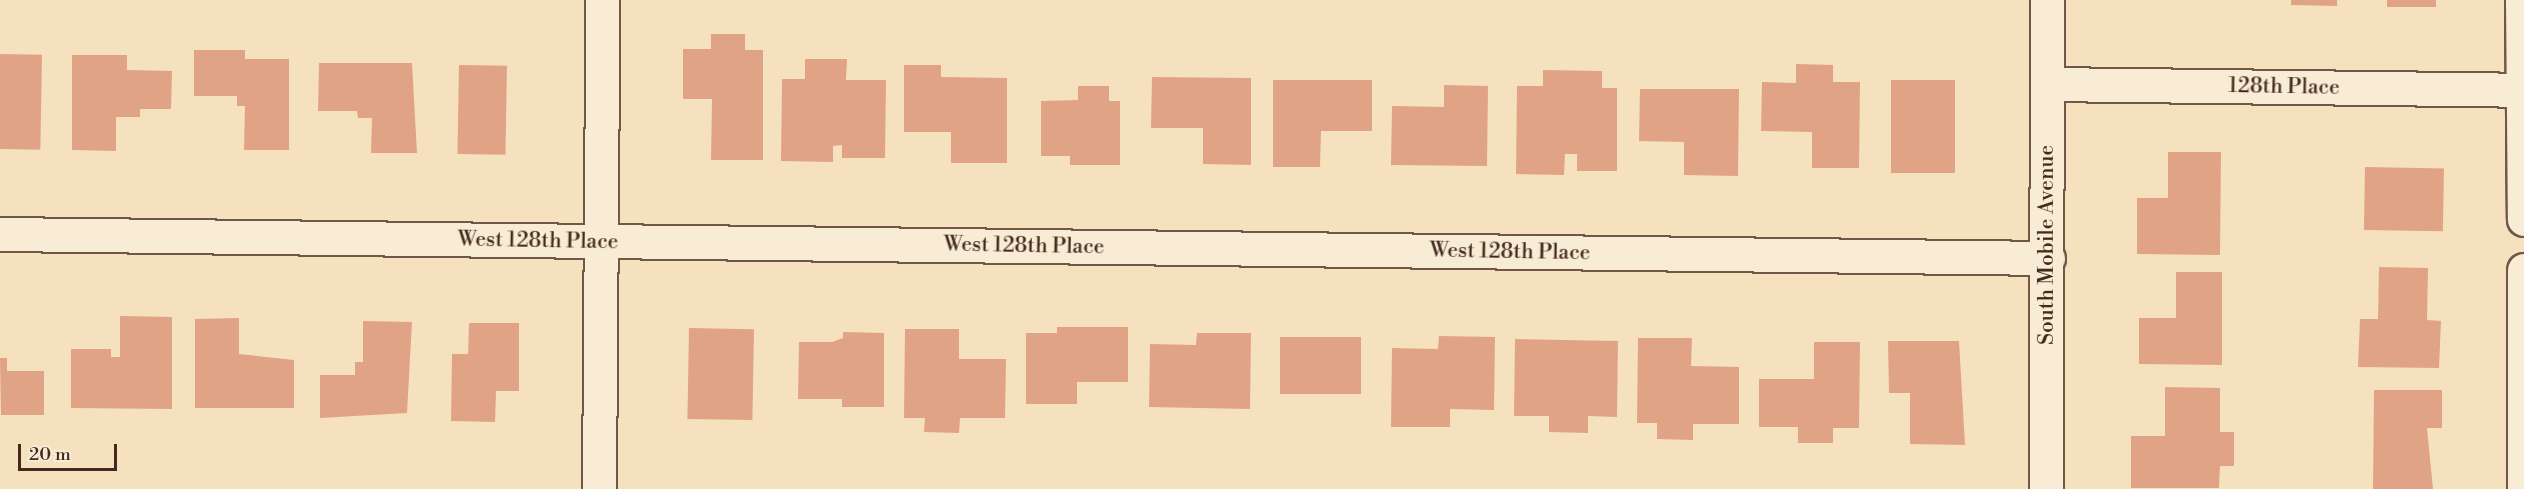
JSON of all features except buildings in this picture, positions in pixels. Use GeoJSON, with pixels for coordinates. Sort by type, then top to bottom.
{"type":"FeatureCollection","features":[{"type":"Feature","properties":{"kind":"street"},"geometry":{"type":"LineString","coordinates":[[599,489],[602,0]]}},
{"type":"Feature","properties":{"kind":"street","name":"South Mobile Avenue"},"geometry":{"type":"LineString","coordinates":[[2046,489],[2047,0]]}},
{"type":"Feature","properties":{"kind":"street"},"geometry":{"type":"LineString","coordinates":[[2522,0],[2521,90],[2524,219]]}},
{"type":"Feature","properties":{"kind":"street","name":"128th Place"},"geometry":{"type":"LineString","coordinates":[[2047,84],[2521,90]]}},
{"type":"Feature","properties":{"kind":"street","name":"West 128th Place"},"geometry":{"type":"LineString","coordinates":[[0,234],[2048,258]]}},
{"type":"Feature","properties":{"kind":"street"},"geometry":{"type":"LineString","coordinates":[[2523,489],[2524,270]]}}]}
